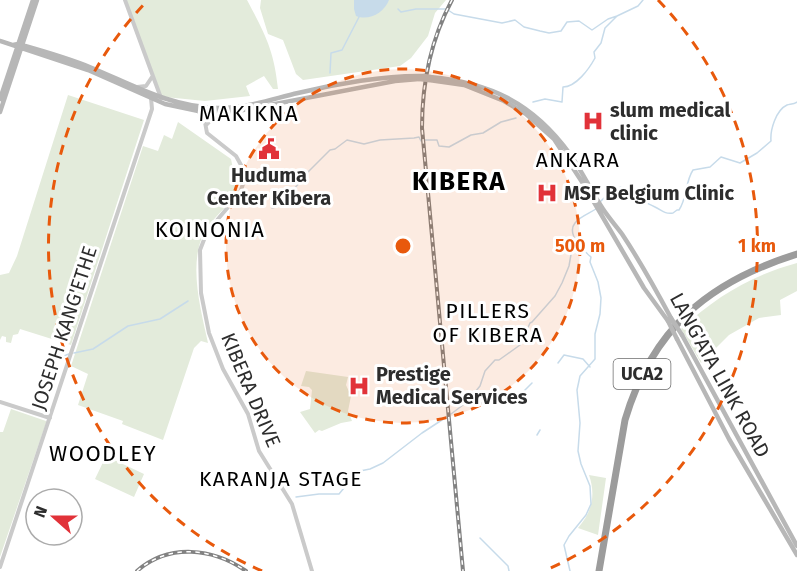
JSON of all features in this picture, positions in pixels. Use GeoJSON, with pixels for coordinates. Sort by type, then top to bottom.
{"type":"FeatureCollection","features":[{"type":"Feature","properties":{"kind":"highway","name":"UCA2"},"geometry":{"type":"LineString","coordinates":[[600,571],[610,534],[631,412],[639,389],[657,356],[684,322],[710,298],[749,275],[797,256]]}},
{"type":"Feature","properties":{"kind":"main road"},"geometry":{"type":"LineString","coordinates":[[0,99],[35,0]]}},
{"type":"Feature","properties":{"kind":"main road"},"geometry":{"type":"LineString","coordinates":[[0,41],[75,65],[161,101],[183,105],[221,108],[259,103],[326,87],[394,77],[478,84],[512,102],[543,123],[556,136],[571,155],[600,209]]}},
{"type":"Feature","properties":{"kind":"main road"},"geometry":{"type":"LineString","coordinates":[[0,112],[18,46]]}},
{"type":"Feature","properties":{"kind":"main road"},"geometry":{"type":"LineString","coordinates":[[134,88],[151,98],[198,111],[238,111],[395,81],[424,78],[444,81],[506,99]]}},
{"type":"Feature","properties":{"kind":"main road"},"geometry":{"type":"LineString","coordinates":[[343,85],[340,89],[343,91]]}},
{"type":"Feature","properties":{"kind":"main road"},"geometry":{"type":"LineString","coordinates":[[326,87],[329,91],[327,94]]}},
{"type":"Feature","properties":{"kind":"main road","name":"LANG'ATA LINK ROAD"},"geometry":{"type":"LineString","coordinates":[[600,209],[613,222],[636,257],[680,339],[721,424],[797,555]]}},
{"type":"Feature","properties":{"kind":"main road","name":"LANG'ATA LINK ROAD"},"geometry":{"type":"LineString","coordinates":[[600,209],[644,288],[669,319]]}},
{"type":"Feature","properties":{"kind":"main road"},"geometry":{"type":"LineString","coordinates":[[634,269],[623,243],[626,243],[636,257]]}},
{"type":"Feature","properties":{"kind":"main road","name":"LANG'ATA LINK ROAD"},"geometry":{"type":"LineString","coordinates":[[680,339],[711,386],[797,546]]}},
{"type":"Feature","properties":{"kind":"main road"},"geometry":{"type":"LineString","coordinates":[[704,390],[711,402],[716,402],[711,386]]}},
{"type":"Feature","properties":{"kind":"main road"},"geometry":{"type":"LineString","coordinates":[[721,424],[719,417],[723,414],[731,424]]}},
{"type":"Feature","properties":{"kind":"street"},"geometry":{"type":"LineString","coordinates":[[125,0],[161,101],[152,109]]}},
{"type":"Feature","properties":{"kind":"street"},"geometry":{"type":"LineString","coordinates":[[134,88],[146,86],[152,76]]}},
{"type":"Feature","properties":{"kind":"street","name":"JOSEPH KANG'ETHE"},"geometry":{"type":"LineString","coordinates":[[0,567],[152,109],[151,98]]}},
{"type":"Feature","properties":{"kind":"street"},"geometry":{"type":"LineString","coordinates":[[198,111],[204,117],[206,125]]}},
{"type":"Feature","properties":{"kind":"street"},"geometry":{"type":"LineString","coordinates":[[206,125],[214,117],[238,111]]}},
{"type":"Feature","properties":{"kind":"street","name":"KIBERA DRIVE"},"geometry":{"type":"LineString","coordinates":[[206,125],[207,133],[236,156],[241,165],[244,181],[240,193],[207,232],[200,250],[201,293],[209,333],[219,362],[248,414],[259,450],[292,504],[312,571]]}},
{"type":"Feature","properties":{"kind":"street"},"geometry":{"type":"LineString","coordinates":[[0,402],[50,418]]}},
{"type":"Feature","properties":{"kind":"green space"},"geometry":{"type":"Polygon","coordinates":[[[126,0],[247,0],[268,43],[278,89],[273,89],[264,76],[246,86],[250,96],[205,101],[165,97],[161,94],[126,0]]]}},
{"type":"Feature","properties":{"kind":"green space"},"geometry":{"type":"Polygon","coordinates":[[[261,0],[446,0],[435,13],[428,36],[411,58],[400,66],[303,80],[296,74],[283,40],[268,34],[260,8],[261,0]]]}},
{"type":"Feature","properties":{"kind":"green space"},"geometry":{"type":"Polygon","coordinates":[[[68,95],[144,120],[71,345],[20,329],[18,334],[13,335],[11,343],[6,342],[6,337],[2,336],[0,340],[0,275],[9,273],[17,256],[68,95]]]}},
{"type":"Feature","properties":{"kind":"green space"},"geometry":{"type":"Polygon","coordinates":[[[178,122],[231,159],[238,194],[211,223],[199,245],[197,288],[208,343],[201,341],[194,348],[163,440],[122,424],[123,421],[78,405],[88,374],[71,366],[143,146],[158,151],[164,135],[172,139],[178,122]]]}},
{"type":"Feature","properties":{"kind":"green space"},"geometry":{"type":"Polygon","coordinates":[[[797,263],[797,291],[780,300],[781,315],[759,318],[729,335],[701,363],[681,329],[735,288],[764,274],[797,263]]]}},
{"type":"Feature","properties":{"kind":"green space"},"geometry":{"type":"Polygon","coordinates":[[[306,371],[348,377],[346,385],[351,396],[348,411],[352,421],[315,433],[300,412],[310,409],[312,390],[301,386],[306,371]]]}},
{"type":"Feature","properties":{"kind":"green space"},"geometry":{"type":"Polygon","coordinates":[[[11,409],[46,421],[0,557],[0,432],[3,432],[11,409]]]}},
{"type":"Feature","properties":{"kind":"green space"},"geometry":{"type":"Polygon","coordinates":[[[106,456],[144,474],[134,497],[95,479],[106,456]]]}},
{"type":"Feature","properties":{"kind":"green space"},"geometry":{"type":"Polygon","coordinates":[[[589,475],[606,478],[598,535],[578,528],[587,516],[591,503],[592,489],[589,475]]]}},
{"type":"Feature","properties":{"kind":"water"},"geometry":{"type":"Polygon","coordinates":[[[354,0],[389,0],[384,9],[376,15],[361,17],[356,16],[354,0]]]}},
{"type":"Feature","properties":{"kind":"waterway"},"geometry":{"type":"LineString","coordinates":[[533,102],[545,99],[562,102],[563,87],[573,84],[582,77],[595,58],[594,52],[601,43],[605,28],[617,16],[638,6],[643,0]]}},
{"type":"Feature","properties":{"kind":"waterway"},"geometry":{"type":"LineString","coordinates":[[398,9],[401,12],[416,9],[446,9]]}},
{"type":"Feature","properties":{"kind":"waterway"},"geometry":{"type":"LineString","coordinates":[[448,10],[454,14],[502,23],[515,20],[524,27],[549,33],[561,31],[567,22],[579,21],[592,30],[617,16]]}},
{"type":"Feature","properties":{"kind":"waterway"},"geometry":{"type":"LineString","coordinates":[[330,73],[331,53],[342,50],[359,17]]}},
{"type":"Feature","properties":{"kind":"waterway"},"geometry":{"type":"LineString","coordinates":[[600,202],[621,187],[664,212],[673,213],[679,210],[693,170],[710,167],[721,157],[740,163],[757,153],[771,141],[773,126],[780,111],[787,105],[797,102]]}},
{"type":"Feature","properties":{"kind":"waterway"},"geometry":{"type":"LineString","coordinates":[[424,140],[437,140],[439,146],[449,147],[471,135],[483,133],[501,122],[516,118]]}},
{"type":"Feature","properties":{"kind":"waterway"},"geometry":{"type":"LineString","coordinates":[[272,208],[282,203],[330,150],[347,140],[364,144],[380,140],[419,137],[421,141]]}},
{"type":"Feature","properties":{"kind":"waterway"},"geometry":{"type":"LineString","coordinates":[[570,571],[564,545],[586,515],[591,504],[590,486],[578,451],[580,423],[577,390],[580,376],[595,359],[595,334],[601,298],[598,282],[590,262],[591,257],[577,242],[573,227],[579,219],[596,209]]}},
{"type":"Feature","properties":{"kind":"waterway"},"geometry":{"type":"LineString","coordinates":[[451,414],[467,402],[480,386],[485,371],[495,360],[499,360],[520,345],[530,323],[555,296],[569,266],[574,237]]}},
{"type":"Feature","properties":{"kind":"waterway"},"geometry":{"type":"LineString","coordinates":[[74,353],[93,349],[128,326],[160,319],[188,301]]}},
{"type":"Feature","properties":{"kind":"waterway"},"geometry":{"type":"LineString","coordinates":[[54,359],[69,354]]}},
{"type":"Feature","properties":{"kind":"waterway"},"geometry":{"type":"LineString","coordinates":[[558,363],[564,355],[583,359],[590,367]]}},
{"type":"Feature","properties":{"kind":"waterway"},"geometry":{"type":"LineString","coordinates":[[469,401],[482,403],[523,392],[532,383]]}},
{"type":"Feature","properties":{"kind":"waterway"},"geometry":{"type":"LineString","coordinates":[[296,497],[339,494],[360,471],[383,463],[448,416]]}},
{"type":"Feature","properties":{"kind":"waterway"},"geometry":{"type":"LineString","coordinates":[[537,435],[540,430]]}},
{"type":"Feature","properties":{"kind":"waterway"},"geometry":{"type":"LineString","coordinates":[[480,538],[508,566],[509,571]]}},
{"type":"Feature","properties":{"kind":"railway"},"geometry":{"type":"LineString","coordinates":[[452,0],[438,31],[429,62],[422,128],[463,571]]}},
{"type":"Feature","properties":{"kind":"railway"},"geometry":{"type":"LineString","coordinates":[[137,571],[163,556],[191,552],[220,557],[246,571]]}},
{"type":"Feature","properties":{"kind":"place","name":"slum medical clinic"},"geometry":{"type":"Point","coordinates":[593,121]}},
{"type":"Feature","properties":{"kind":"place","name":"Huduma Center Kibera"},"geometry":{"type":"Point","coordinates":[269,149]}},
{"type":"Feature","properties":{"kind":"place","name":"MSF Belgium Clinic"},"geometry":{"type":"Point","coordinates":[547,193]}},
{"type":"Feature","properties":{"kind":"place","name":"Prestige Medical Services"},"geometry":{"type":"Point","coordinates":[359,386]}},
{"type":"Feature","properties":{"kind":"district","name":"MAKIKNA"},"geometry":{"type":"Point","coordinates":[249,113]}},
{"type":"Feature","properties":{"kind":"district","name":"ANKARA"},"geometry":{"type":"Point","coordinates":[578,160]}},
{"type":"Feature","properties":{"kind":"district","name":"KIBERA"},"geometry":{"type":"Point","coordinates":[459,181]}},
{"type":"Feature","properties":{"kind":"district","name":"KOINONIA"},"geometry":{"type":"Point","coordinates":[210,229]}},
{"type":"Feature","properties":{"kind":"district","name":"PILLERS OF KIBERA"},"geometry":{"type":"Point","coordinates":[488,323]}},
{"type":"Feature","properties":{"kind":"district","name":"WOODLEY"},"geometry":{"type":"Point","coordinates":[103,453]}},
{"type":"Feature","properties":{"kind":"district","name":"KARANJA STAGE"},"geometry":{"type":"Point","coordinates":[281,479]}}]}
